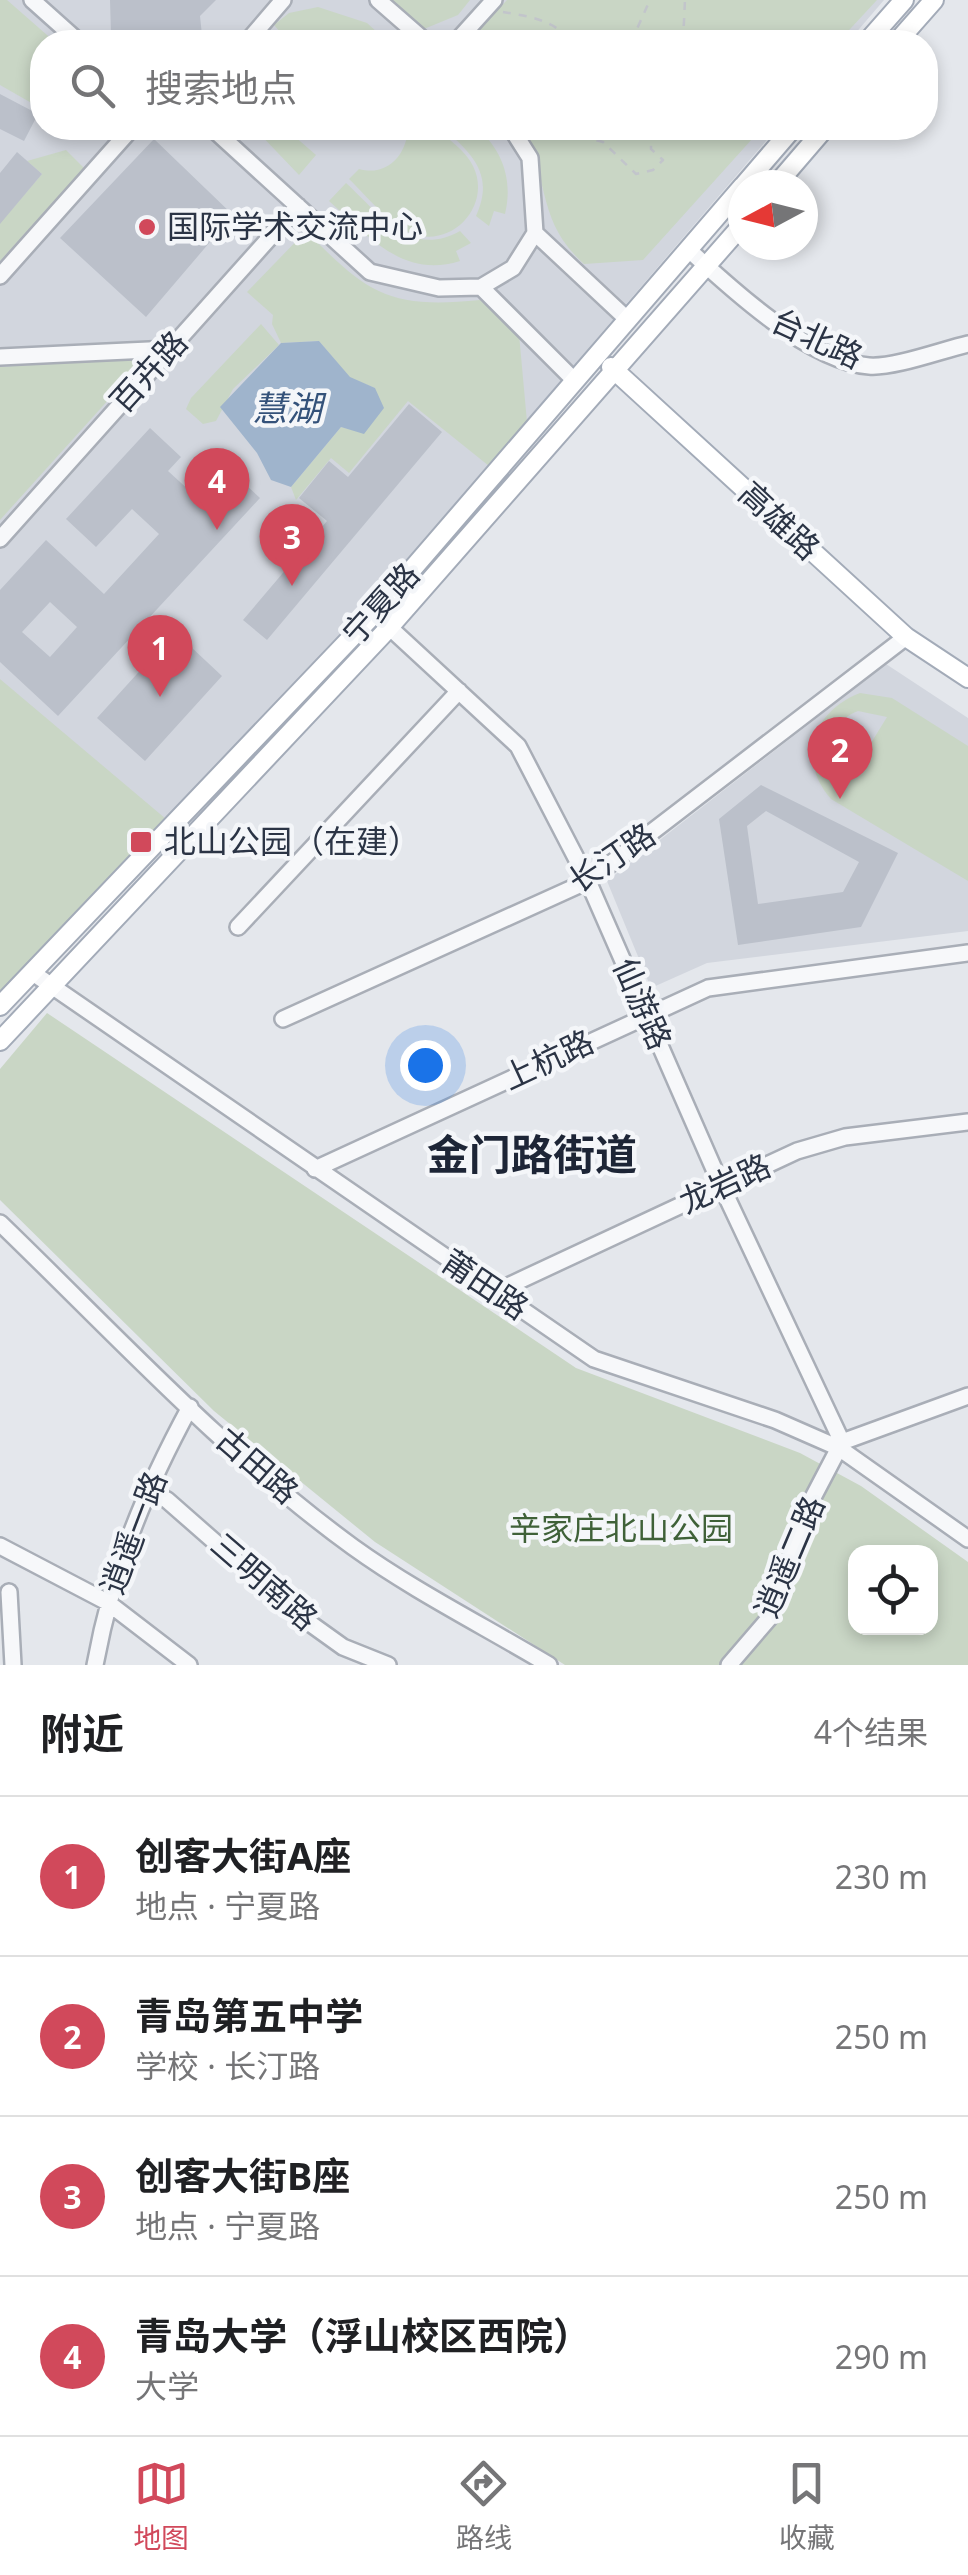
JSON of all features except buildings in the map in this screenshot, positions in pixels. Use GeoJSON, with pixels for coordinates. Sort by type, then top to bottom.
{"type":"FeatureCollection","features":[{"type":"Feature","properties":{"kind":"main road"},"geometry":{"type":"LineString","coordinates":[[878,30],[904,0]]}},
{"type":"Feature","properties":{"kind":"main road"},"geometry":{"type":"LineString","coordinates":[[908,30],[934,0]]}},
{"type":"Feature","properties":{"kind":"main road","name":"宁夏路"},"geometry":{"type":"LineString","coordinates":[[756,170],[782,140]]}},
{"type":"Feature","properties":{"kind":"main road"},"geometry":{"type":"LineString","coordinates":[[789,170],[815,140]]}},
{"type":"Feature","properties":{"kind":"main road","name":"宁夏路"},"geometry":{"type":"LineString","coordinates":[[0,1006],[374,613],[728,202]]}},
{"type":"Feature","properties":{"kind":"main road","name":"宁夏路"},"geometry":{"type":"LineString","coordinates":[[0,1041],[390,627],[728,243]]}},
{"type":"Feature","properties":{"kind":"main road","name":"高雄路"},"geometry":{"type":"LineString","coordinates":[[598,355],[906,637],[968,678]]}},
{"type":"Feature","properties":{"kind":"street"},"geometry":{"type":"LineString","coordinates":[[32,0],[66,30]]}},
{"type":"Feature","properties":{"kind":"street"},"geometry":{"type":"LineString","coordinates":[[257,30],[283,0]]}},
{"type":"Feature","properties":{"kind":"street"},"geometry":{"type":"LineString","coordinates":[[378,0],[412,30]]}},
{"type":"Feature","properties":{"kind":"street"},"geometry":{"type":"LineString","coordinates":[[467,30],[490,4]]}},
{"type":"Feature","properties":{"kind":"street"},"geometry":{"type":"LineString","coordinates":[[0,276],[121,140]]}},
{"type":"Feature","properties":{"kind":"street"},"geometry":{"type":"LineString","coordinates":[[225,140],[370,272],[440,288],[481,286],[513,268],[535,234],[530,158],[519,140]]}},
{"type":"Feature","properties":{"kind":"street","name":"百卉路"},"geometry":{"type":"LineString","coordinates":[[0,539],[298,206]]}},
{"type":"Feature","properties":{"kind":"street"},"geometry":{"type":"LineString","coordinates":[[535,234],[628,320]]}},
{"type":"Feature","properties":{"kind":"street","name":"台北路"},"geometry":{"type":"LineString","coordinates":[[688,249],[770,322],[841,358],[870,366],[968,344]]}},
{"type":"Feature","properties":{"kind":"street"},"geometry":{"type":"LineString","coordinates":[[481,286],[574,380]]}},
{"type":"Feature","properties":{"kind":"street"},"geometry":{"type":"LineString","coordinates":[[0,357],[170,349]]}},
{"type":"Feature","properties":{"kind":"street","name":"仙游路"},"geometry":{"type":"LineString","coordinates":[[374,613],[518,746],[588,880],[721,1185],[841,1445]]}},
{"type":"Feature","properties":{"kind":"street","name":"长汀路"},"geometry":{"type":"LineString","coordinates":[[283,1019],[588,880],[906,637]]}},
{"type":"Feature","properties":{"kind":"street"},"geometry":{"type":"LineString","coordinates":[[238,928],[458,691]]}},
{"type":"Feature","properties":{"kind":"street","name":"上杭路"},"geometry":{"type":"LineString","coordinates":[[315,1168],[708,988],[968,953]]}},
{"type":"Feature","properties":{"kind":"street","name":"莆田路"},"geometry":{"type":"LineString","coordinates":[[32,973],[48,988],[594,1359],[841,1445],[968,1539]]}},
{"type":"Feature","properties":{"kind":"street","name":"龙岩路"},"geometry":{"type":"LineString","coordinates":[[496,1292],[797,1150],[845,1137],[968,1122]]}},
{"type":"Feature","properties":{"kind":"street","name":"古田路"},"geometry":{"type":"LineString","coordinates":[[0,1223],[190,1408],[356,1549],[549,1665]]}},
{"type":"Feature","properties":{"kind":"street"},"geometry":{"type":"LineString","coordinates":[[841,1445],[968,1396]]}},
{"type":"Feature","properties":{"kind":"street","name":"逍遥一路"},"geometry":{"type":"LineString","coordinates":[[95,1665],[107,1602],[146,1489],[190,1408]]}},
{"type":"Feature","properties":{"kind":"street","name":"逍遥二路"},"geometry":{"type":"LineString","coordinates":[[730,1665],[771,1616],[808,1507],[841,1445]]}},
{"type":"Feature","properties":{"kind":"street","name":"三明南路"},"geometry":{"type":"LineString","coordinates":[[146,1489],[167,1500],[343,1648],[388,1665]]}},
{"type":"Feature","properties":{"kind":"street"},"geometry":{"type":"LineString","coordinates":[[0,1546],[107,1602],[189,1665]]}},
{"type":"Feature","properties":{"kind":"street"},"geometry":{"type":"LineString","coordinates":[[9,1592],[13,1665]]}},
{"type":"Feature","properties":{"kind":"path"},"geometry":{"type":"LineString","coordinates":[[636,30],[650,0]]}},
{"type":"Feature","properties":{"kind":"path"},"geometry":{"type":"LineString","coordinates":[[684,30],[686,0]]}},
{"type":"Feature","properties":{"kind":"path"},"geometry":{"type":"LineString","coordinates":[[490,4],[559,30]]}},
{"type":"Feature","properties":{"kind":"path"},"geometry":{"type":"LineString","coordinates":[[595,140],[603,142],[636,174],[653,170],[663,160],[652,149],[652,140]]}},
{"type":"Feature","properties":{"kind":"shaded area"},"geometry":{"type":"Polygon","coordinates":[[[0,0],[884,0],[858,30],[30,30],[30,140],[767,140],[741,170],[728,170],[728,185],[377,595],[0,1000],[0,0]]]}},
{"type":"Feature","properties":{"kind":"shaded area"},"geometry":{"type":"Polygon","coordinates":[[[886,664],[968,718],[968,931],[707,963],[651,988],[607,881],[886,664]]]}},
{"type":"Feature","properties":{"kind":"green space"},"geometry":{"type":"Polygon","coordinates":[[[0,0],[7,0],[41,30],[30,30],[30,102],[0,85],[0,0]]]}},
{"type":"Feature","properties":{"kind":"green space"},"geometry":{"type":"Polygon","coordinates":[[[384,0],[470,0],[458,15],[418,30],[384,0]]]}},
{"type":"Feature","properties":{"kind":"green space"},"geometry":{"type":"Polygon","coordinates":[[[507,0],[877,0],[849,30],[479,30],[507,0]]]}},
{"type":"Feature","properties":{"kind":"green space"},"geometry":{"type":"Polygon","coordinates":[[[318,7],[367,23],[375,30],[278,30],[274,25],[289,13],[318,7]]]}},
{"type":"Feature","properties":{"kind":"green space"},"geometry":{"type":"Polygon","coordinates":[[[265,140],[299,140],[316,155],[299,175],[265,140]]]}},
{"type":"Feature","properties":{"kind":"green space"},"geometry":{"type":"Polygon","coordinates":[[[406,140],[450,140],[470,161],[478,180],[477,195],[466,220],[455,229],[428,237],[404,230],[349,179],[359,169],[379,170],[387,166],[406,140]]]}},
{"type":"Feature","properties":{"kind":"green space"},"geometry":{"type":"Polygon","coordinates":[[[456,140],[488,140],[504,167],[508,190],[505,214],[494,211],[489,226],[476,216],[482,177],[456,140]]]}},
{"type":"Feature","properties":{"kind":"green space"},"geometry":{"type":"Polygon","coordinates":[[[527,140],[751,140],[643,260],[584,264],[568,248],[550,215],[527,140]]]}},
{"type":"Feature","properties":{"kind":"green space"},"geometry":{"type":"Polygon","coordinates":[[[66,150],[84,168],[0,261],[0,223],[42,174],[27,161],[66,150]]]}},
{"type":"Feature","properties":{"kind":"green space"},"geometry":{"type":"Polygon","coordinates":[[[346,183],[384,219],[411,236],[426,240],[460,231],[471,243],[456,251],[460,261],[440,265],[404,259],[373,240],[329,201],[346,183]]]}},
{"type":"Feature","properties":{"kind":"green space"},"geometry":{"type":"Polygon","coordinates":[[[306,231],[347,270],[382,292],[423,302],[480,300],[519,334],[527,422],[489,466],[408,401],[349,473],[331,458],[296,500],[291,487],[341,427],[364,433],[375,388],[350,378],[319,341],[281,343],[272,324],[273,315],[247,292],[306,231]]]}},
{"type":"Feature","properties":{"kind":"green space"},"geometry":{"type":"Polygon","coordinates":[[[261,324],[279,345],[233,389],[216,421],[203,424],[186,409],[191,398],[261,324]]]}},
{"type":"Feature","properties":{"kind":"green space"},"geometry":{"type":"Polygon","coordinates":[[[147,357],[0,520],[0,367],[147,357]]]}},
{"type":"Feature","properties":{"kind":"green space"},"geometry":{"type":"Polygon","coordinates":[[[0,679],[166,819],[0,1000],[0,679]]]}},
{"type":"Feature","properties":{"kind":"green space"},"geometry":{"type":"Polygon","coordinates":[[[860,693],[892,698],[968,746],[968,881],[831,799],[820,784],[812,753],[815,738],[821,724],[844,701],[860,693]],[[858,711],[846,717],[832,734],[831,766],[844,787],[887,717],[858,711]]]}},
{"type":"Feature","properties":{"kind":"green space","name":"辛家庄北山公园"},"geometry":{"type":"Polygon","coordinates":[[[47,1013],[576,1368],[800,1453],[861,1486],[968,1562],[968,1665],[565,1665],[375,1542],[214,1411],[0,1200],[0,1069],[47,1013]]]}},
{"type":"Feature","properties":{"kind":"water","name":"慧湖"},"geometry":{"type":"Polygon","coordinates":[[[319,341],[350,377],[375,388],[384,408],[364,434],[341,427],[291,487],[271,480],[257,453],[220,407],[281,343],[319,341]]]}},
{"type":"Feature","properties":{"kind":"place","name":"国际学术交流中心"},"geometry":{"type":"Point","coordinates":[147,227]}},
{"type":"Feature","properties":{"kind":"place","name":"青岛大学（浮山校区西院）"},"geometry":{"type":"Point","coordinates":[217,530]}},
{"type":"Feature","properties":{"kind":"place","name":"创客大街B座"},"geometry":{"type":"Point","coordinates":[292,586]}},
{"type":"Feature","properties":{"kind":"place","name":"创客大街A座"},"geometry":{"type":"Point","coordinates":[160,697]}},
{"type":"Feature","properties":{"kind":"place","name":"青岛第五中学"},"geometry":{"type":"Point","coordinates":[840,799]}},
{"type":"Feature","properties":{"kind":"place","name":"北山公园（在建）"},"geometry":{"type":"Point","coordinates":[141,842]}},
{"type":"Feature","properties":{"kind":"district","name":"金门路街道"},"geometry":{"type":"Point","coordinates":[532,1155]}}]}
